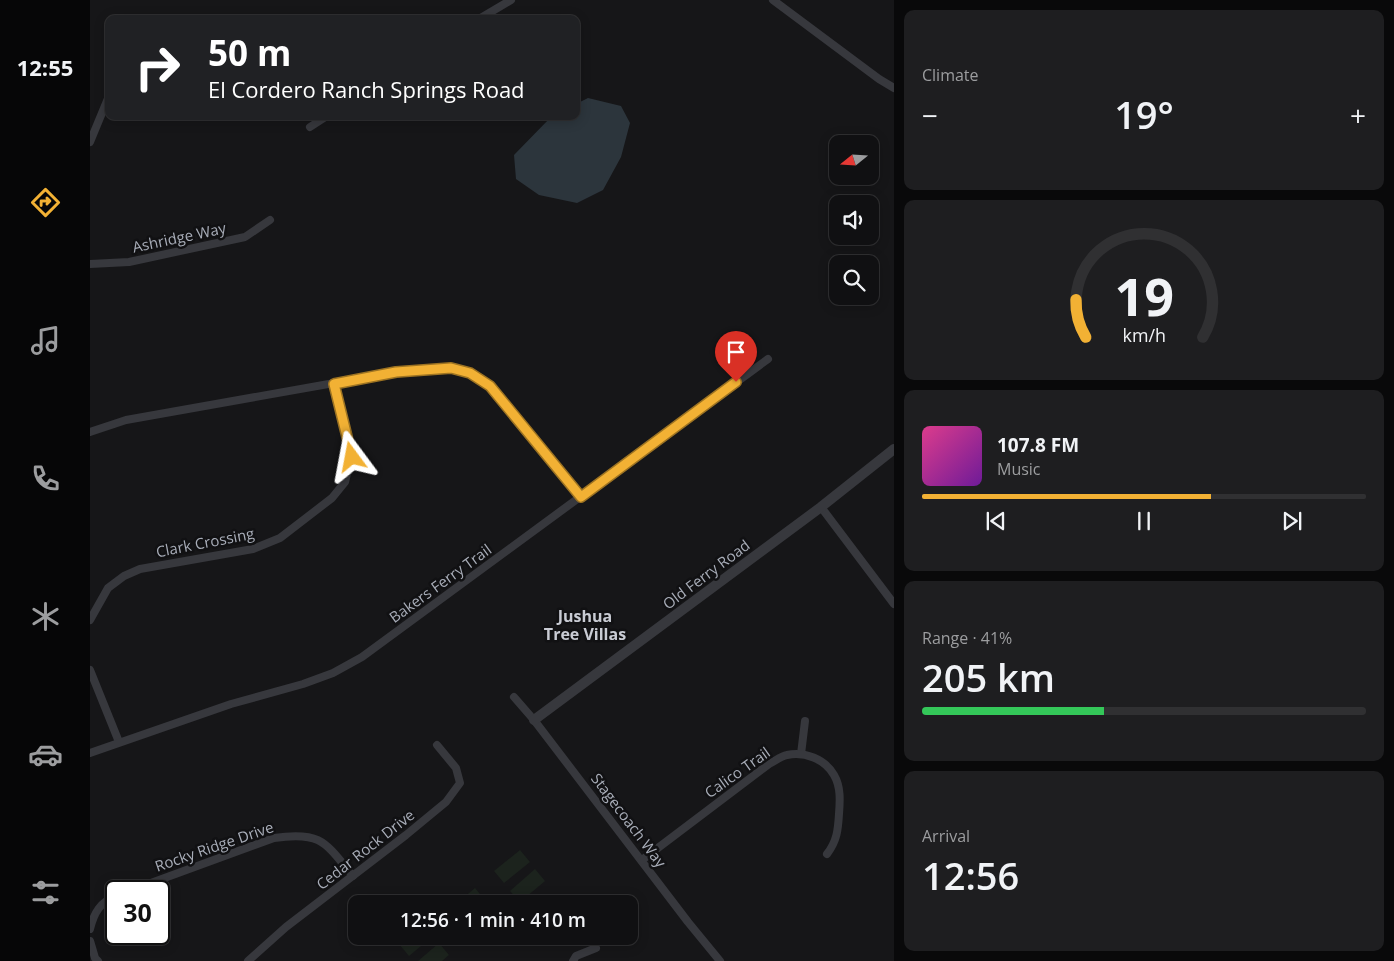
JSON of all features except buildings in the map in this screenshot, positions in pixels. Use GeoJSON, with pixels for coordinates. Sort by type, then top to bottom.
{"type":"FeatureCollection","features":[{"type":"Feature","properties":{"kind":"street"},"geometry":{"type":"LineString","coordinates":[[486,15],[511,0]]}},
{"type":"Feature","properties":{"kind":"street"},"geometry":{"type":"LineString","coordinates":[[773,0],[879,79],[894,88]]}},
{"type":"Feature","properties":{"kind":"street"},"geometry":{"type":"LineString","coordinates":[[90,142],[105,106]]}},
{"type":"Feature","properties":{"kind":"street"},"geometry":{"type":"LineString","coordinates":[[310,127],[321,120]]}},
{"type":"Feature","properties":{"kind":"street","name":"Ashridge Way"},"geometry":{"type":"LineString","coordinates":[[90,264],[129,262],[245,237],[270,220]]}},
{"type":"Feature","properties":{"kind":"street","name":"Bakers Ferry Trail"},"geometry":{"type":"LineString","coordinates":[[90,753],[231,704],[303,684],[333,673],[362,657],[768,359]]}},
{"type":"Feature","properties":{"kind":"street"},"geometry":{"type":"LineString","coordinates":[[90,432],[126,420],[396,372],[451,368],[470,373],[490,386],[581,497]]}},
{"type":"Feature","properties":{"kind":"street","name":"Clark Crossing"},"geometry":{"type":"LineString","coordinates":[[90,620],[108,588],[124,576],[140,569],[254,549],[280,538],[332,498],[346,482],[352,457],[334,384]]}},
{"type":"Feature","properties":{"kind":"street","name":"Old Ferry Road"},"geometry":{"type":"LineString","coordinates":[[534,720],[821,507],[894,449]]}},
{"type":"Feature","properties":{"kind":"street"},"geometry":{"type":"LineString","coordinates":[[821,507],[894,604]]}},
{"type":"Feature","properties":{"kind":"street"},"geometry":{"type":"LineString","coordinates":[[90,670],[118,742]]}},
{"type":"Feature","properties":{"kind":"street","name":"Stagecoach Way"},"geometry":{"type":"LineString","coordinates":[[514,697],[534,720],[688,922],[720,961]]}},
{"type":"Feature","properties":{"kind":"street"},"geometry":{"type":"LineString","coordinates":[[805,721],[801,754],[815,758],[827,766],[835,776],[839,788],[839,822],[835,844],[827,854]]}},
{"type":"Feature","properties":{"kind":"street","name":"Cedar Rock Drive"},"geometry":{"type":"LineString","coordinates":[[248,961],[286,927],[446,802],[460,783],[456,768],[437,745]]}},
{"type":"Feature","properties":{"kind":"street","name":"Calico Trail"},"geometry":{"type":"LineString","coordinates":[[642,860],[769,764],[786,755],[801,754]]}},
{"type":"Feature","properties":{"kind":"street","name":"Rocky Ridge Drive"},"geometry":{"type":"LineString","coordinates":[[159,880],[274,838],[297,834],[319,839],[331,849],[353,876]]}},
{"type":"Feature","properties":{"kind":"street"},"geometry":{"type":"LineString","coordinates":[[90,929],[97,909],[105,902]]}},
{"type":"Feature","properties":{"kind":"street"},"geometry":{"type":"LineString","coordinates":[[90,941],[95,958],[98,961]]}},
{"type":"Feature","properties":{"kind":"street"},"geometry":{"type":"LineString","coordinates":[[573,961],[576,956],[596,948]]}},
{"type":"Feature","properties":{"kind":"shaded area"},"geometry":{"type":"Polygon","coordinates":[[[588,98],[621,106],[630,123],[621,157],[603,190],[577,203],[539,195],[516,179],[514,155],[548,120],[580,120],[580,102],[588,98]]]}},
{"type":"Feature","properties":{"kind":"shaded area"},"geometry":{"type":"Polygon","coordinates":[[[520,850],[530,862],[504,883],[494,871],[520,850]]]}},
{"type":"Feature","properties":{"kind":"shaded area"},"geometry":{"type":"Polygon","coordinates":[[[535,869],[545,881],[528,895],[514,895],[510,891],[535,869]]]}},
{"type":"Feature","properties":{"kind":"shaded area"},"geometry":{"type":"Polygon","coordinates":[[[475,888],[481,895],[467,895],[475,888]]]}},
{"type":"Feature","properties":{"kind":"shaded area"},"geometry":{"type":"Polygon","coordinates":[[[400,945],[422,945],[409,956],[400,945]]]}},
{"type":"Feature","properties":{"kind":"shaded area"},"geometry":{"type":"Polygon","coordinates":[[[437,945],[441,945],[449,955],[442,961],[418,961],[437,945]]]}},
{"type":"Feature","properties":{"kind":"district","name":"Jushua Tree Villas"},"geometry":{"type":"Point","coordinates":[585,625]}},
{"type":"Feature","properties":{"kind":"route"},"geometry":{"type":"LineString","coordinates":[[352,457],[334,384],[396,372],[451,368],[470,373],[490,386],[581,497],[736,382]]}}]}
